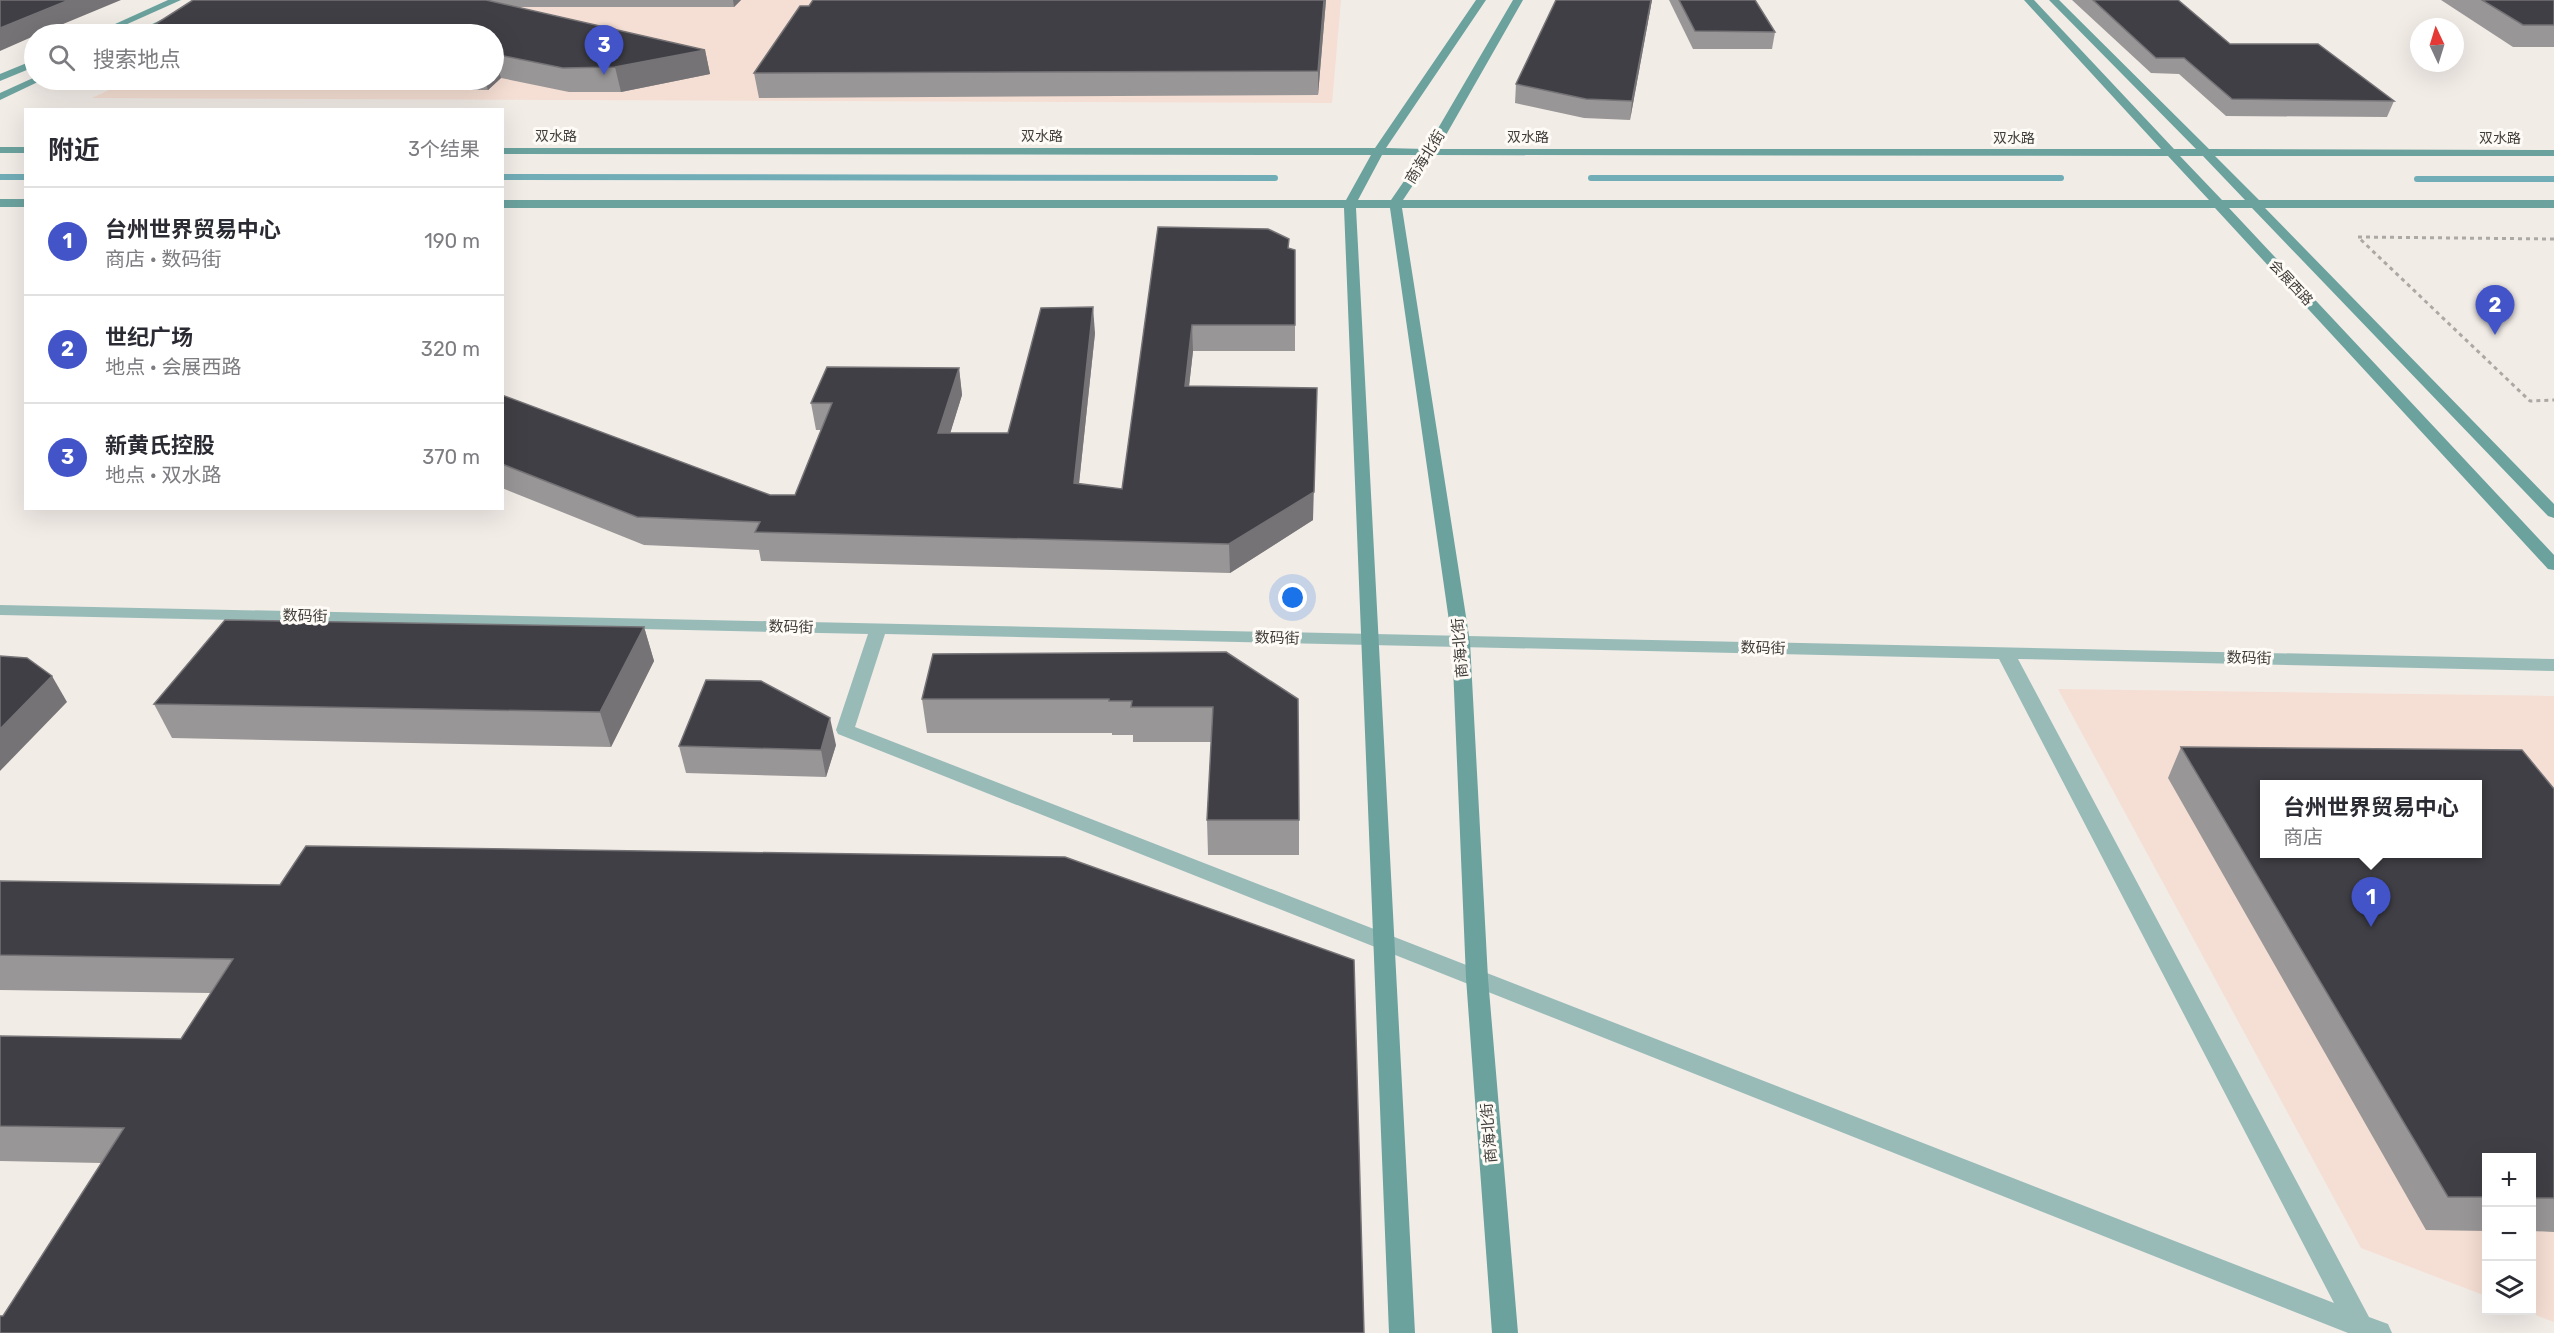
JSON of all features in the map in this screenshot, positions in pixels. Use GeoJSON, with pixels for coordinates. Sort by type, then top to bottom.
{"type":"FeatureCollection","features":[{"type":"Feature","properties":{"kind":"main road"},"geometry":{"type":"LineString","coordinates":[[121,24],[176,0]]}},
{"type":"Feature","properties":{"kind":"main road"},"geometry":{"type":"LineString","coordinates":[[158,24],[211,0]]}},
{"type":"Feature","properties":{"kind":"main road"},"geometry":{"type":"LineString","coordinates":[[1402,1333],[1386,943],[1369,640],[1350,204],[1378,152],[1481,0]]}},
{"type":"Feature","properties":{"kind":"main road","name":"商海北街"},"geometry":{"type":"LineString","coordinates":[[1505,1333],[1476,978],[1461,642],[1395,204],[1430,152],[1518,0]]}},
{"type":"Feature","properties":{"kind":"main road","name":"会展西路"},"geometry":{"type":"LineString","coordinates":[[2029,0],[2554,565]]}},
{"type":"Feature","properties":{"kind":"main road","name":"会展西路"},"geometry":{"type":"LineString","coordinates":[[2054,0],[2206,153],[2554,513]]}},
{"type":"Feature","properties":{"kind":"main road"},"geometry":{"type":"LineString","coordinates":[[0,78],[24,67]]}},
{"type":"Feature","properties":{"kind":"main road"},"geometry":{"type":"LineString","coordinates":[[0,96],[24,86]]}},
{"type":"Feature","properties":{"kind":"main road"},"geometry":{"type":"LineString","coordinates":[[0,150],[24,150]]}},
{"type":"Feature","properties":{"kind":"main road","name":"双水路"},"geometry":{"type":"LineString","coordinates":[[504,151],[2554,153]]}},
{"type":"Feature","properties":{"kind":"main road"},"geometry":{"type":"LineString","coordinates":[[0,203],[24,203]]}},
{"type":"Feature","properties":{"kind":"main road"},"geometry":{"type":"LineString","coordinates":[[504,204],[2554,204]]}},
{"type":"Feature","properties":{"kind":"street","name":"数码街"},"geometry":{"type":"LineString","coordinates":[[0,609],[2554,665]]}},
{"type":"Feature","properties":{"kind":"street"},"geometry":{"type":"LineString","coordinates":[[878,629],[845,730],[2367,1330]]}},
{"type":"Feature","properties":{"kind":"street"},"geometry":{"type":"LineString","coordinates":[[2005,652],[2367,1330]]}},
{"type":"Feature","properties":{"kind":"path"},"geometry":{"type":"LineString","coordinates":[[2554,239],[2358,237],[2530,401],[2554,400]]}},
{"type":"Feature","properties":{"kind":"shaded area"},"geometry":{"type":"Polygon","coordinates":[[[294,0],[1341,0],[1332,103],[92,98],[109,90],[504,90],[504,24],[435,24],[294,0]]]}},
{"type":"Feature","properties":{"kind":"shaded area"},"geometry":{"type":"Polygon","coordinates":[[[2058,689],[2554,696],[2554,1322],[2536,1315],[2536,1153],[2482,1153],[2482,1294],[2361,1248],[2058,689]]]}},
{"type":"Feature","properties":{"kind":"building"},"geometry":{"type":"Polygon","coordinates":[[[0,0],[69,0],[0,28],[0,0]]]}},
{"type":"Feature","properties":{"kind":"building"},"geometry":{"type":"Polygon","coordinates":[[[193,0],[486,0],[705,50],[615,67],[563,68],[504,56],[504,24],[156,24],[193,0]]]}},
{"type":"Feature","properties":{"kind":"building"},"geometry":{"type":"Polygon","coordinates":[[[813,0],[1324,0],[1318,71],[754,73],[800,6],[809,6],[813,0]]]}},
{"type":"Feature","properties":{"kind":"building"},"geometry":{"type":"Polygon","coordinates":[[[1556,0],[1651,0],[1632,101],[1586,99],[1516,84],[1556,0]]]}},
{"type":"Feature","properties":{"kind":"building"},"geometry":{"type":"Polygon","coordinates":[[[1679,0],[1755,0],[1775,32],[1695,31],[1679,0]]]}},
{"type":"Feature","properties":{"kind":"building"},"geometry":{"type":"Polygon","coordinates":[[[2093,0],[2178,0],[2230,44],[2318,44],[2394,101],[2232,99],[2184,58],[2156,58],[2093,0]]]}},
{"type":"Feature","properties":{"kind":"building"},"geometry":{"type":"Polygon","coordinates":[[[2482,0],[2554,0],[2554,25],[2523,25],[2482,0]]]}},
{"type":"Feature","properties":{"kind":"building"},"geometry":{"type":"Polygon","coordinates":[[[1158,227],[1268,229],[1289,239],[1288,248],[1295,250],[1295,325],[1192,325],[1185,386],[1317,388],[1314,492],[1229,544],[755,532],[760,522],[637,517],[504,465],[504,396],[770,495],[795,495],[832,403],[811,403],[827,367],[959,368],[938,433],[1008,433],[1041,308],[1093,307],[1074,483],[1122,489],[1158,227]]]}},
{"type":"Feature","properties":{"kind":"building"},"geometry":{"type":"Polygon","coordinates":[[[225,620],[644,627],[600,712],[154,704],[225,620]]]}},
{"type":"Feature","properties":{"kind":"building"},"geometry":{"type":"Polygon","coordinates":[[[1226,652],[1298,699],[1299,820],[1207,820],[1213,707],[1131,707],[1132,701],[1109,701],[1109,699],[922,699],[933,654],[1226,652]]]}},
{"type":"Feature","properties":{"kind":"building"},"geometry":{"type":"Polygon","coordinates":[[[0,656],[27,658],[52,676],[0,729],[0,656]]]}},
{"type":"Feature","properties":{"kind":"building"},"geometry":{"type":"Polygon","coordinates":[[[706,680],[761,681],[830,718],[821,750],[679,746],[706,680]]]}},
{"type":"Feature","properties":{"kind":"building"},"geometry":{"type":"Polygon","coordinates":[[[2181,747],[2522,750],[2554,789],[2554,1198],[2536,1198],[2536,1153],[2482,1153],[2482,1197],[2448,1197],[2181,747]]]}},
{"type":"Feature","properties":{"kind":"building"},"geometry":{"type":"Polygon","coordinates":[[[306,846],[1065,857],[1354,960],[1364,1333],[0,1333],[0,1316],[3,1316],[124,1128],[0,1126],[0,1036],[181,1039],[233,959],[0,955],[0,881],[280,885],[306,846]]]}},
{"type":"Feature","properties":{"kind":"waterway"},"geometry":{"type":"LineString","coordinates":[[0,177],[24,177]]}},
{"type":"Feature","properties":{"kind":"waterway"},"geometry":{"type":"LineString","coordinates":[[504,177],[1275,178]]}},
{"type":"Feature","properties":{"kind":"waterway"},"geometry":{"type":"LineString","coordinates":[[1591,178],[2061,178]]}},
{"type":"Feature","properties":{"kind":"waterway"},"geometry":{"type":"LineString","coordinates":[[2417,179],[2554,179]]}},
{"type":"Feature","properties":{"kind":"place","name":"新黄氏控股"},"geometry":{"type":"Point","coordinates":[604,75]}},
{"type":"Feature","properties":{"kind":"place","name":"世纪广场"},"geometry":{"type":"Point","coordinates":[2495,335]}},
{"type":"Feature","properties":{"kind":"place","name":"台州世界贸易中心"},"geometry":{"type":"Point","coordinates":[2371,927]}}]}
